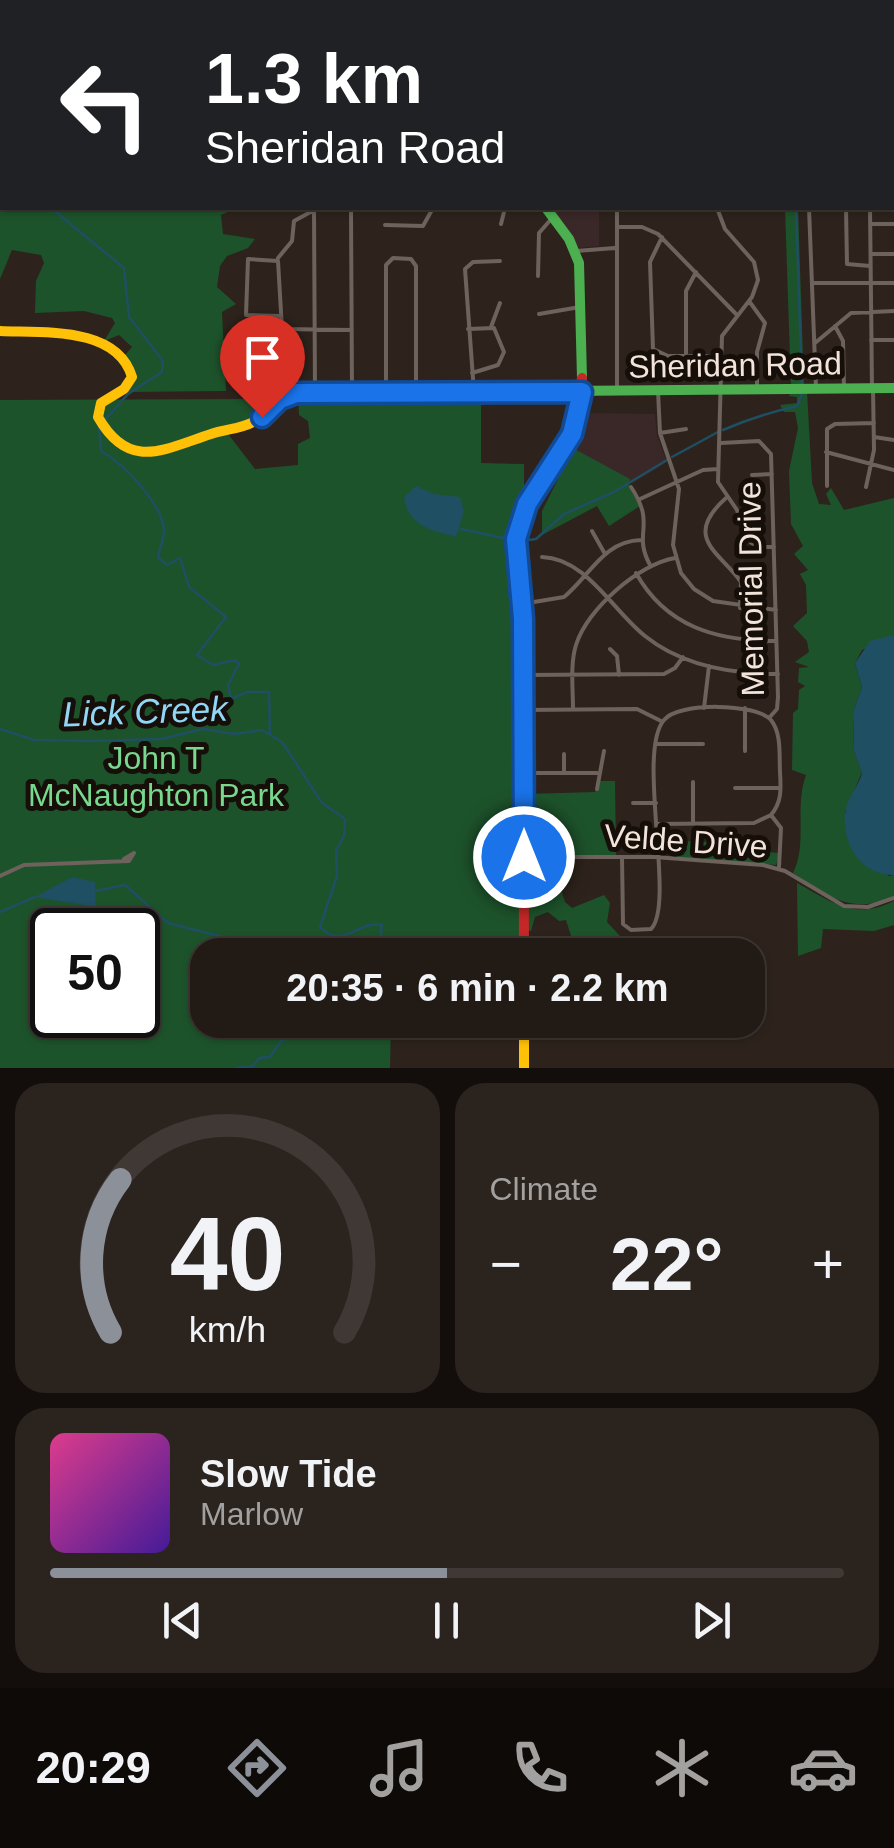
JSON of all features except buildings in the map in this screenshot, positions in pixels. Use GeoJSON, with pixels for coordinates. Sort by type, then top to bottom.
{"type":"FeatureCollection","features":[{"type":"Feature","properties":{"kind":"main road"},"geometry":{"type":"LineString","coordinates":[[524,938],[522,604],[516,540],[527,504],[554,462],[580,392],[576,251],[550,212]]}},
{"type":"Feature","properties":{"kind":"main road","name":"Sheridan Road"},"geometry":{"type":"LineString","coordinates":[[0,331],[68,336],[117,349],[132,367],[132,377],[124,388],[100,404],[101,423],[125,449],[168,450],[252,423],[287,396],[315,392],[894,388]]}},
{"type":"Feature","properties":{"kind":"main road"},"geometry":{"type":"LineString","coordinates":[[524,1038],[524,1068]]}},
{"type":"Feature","properties":{"kind":"street"},"geometry":{"type":"LineString","coordinates":[[313,210],[294,221],[292,241],[277,259],[281,328],[351,330]]}},
{"type":"Feature","properties":{"kind":"street"},"geometry":{"type":"LineString","coordinates":[[315,392],[316,210]]}},
{"type":"Feature","properties":{"kind":"street"},"geometry":{"type":"LineString","coordinates":[[350,210],[352,393]]}},
{"type":"Feature","properties":{"kind":"street"},"geometry":{"type":"LineString","coordinates":[[385,225],[424,225],[431,210]]}},
{"type":"Feature","properties":{"kind":"street"},"geometry":{"type":"LineString","coordinates":[[502,224],[505,210]]}},
{"type":"Feature","properties":{"kind":"street"},"geometry":{"type":"LineString","coordinates":[[617,210],[617,391]]}},
{"type":"Feature","properties":{"kind":"street"},"geometry":{"type":"LineString","coordinates":[[718,210],[726,230],[756,267],[757,286],[723,333],[722,443],[718,469],[726,498],[737,510],[746,540],[774,548]]}},
{"type":"Feature","properties":{"kind":"street"},"geometry":{"type":"LineString","coordinates":[[809,210],[816,389]]}},
{"type":"Feature","properties":{"kind":"street"},"geometry":{"type":"LineString","coordinates":[[846,210],[848,265],[870,266]]}},
{"type":"Feature","properties":{"kind":"street"},"geometry":{"type":"LineString","coordinates":[[866,487],[874,437],[870,210]]}},
{"type":"Feature","properties":{"kind":"street"},"geometry":{"type":"LineString","coordinates":[[538,276],[539,232],[550,212]]}},
{"type":"Feature","properties":{"kind":"street"},"geometry":{"type":"LineString","coordinates":[[870,224],[894,224]]}},
{"type":"Feature","properties":{"kind":"street"},"geometry":{"type":"LineString","coordinates":[[617,227],[642,228],[662,237],[736,314]]}},
{"type":"Feature","properties":{"kind":"street"},"geometry":{"type":"LineString","coordinates":[[662,237],[650,262],[654,354],[720,356]]}},
{"type":"Feature","properties":{"kind":"street"},"geometry":{"type":"LineString","coordinates":[[576,251],[617,248]]}},
{"type":"Feature","properties":{"kind":"street"},"geometry":{"type":"LineString","coordinates":[[870,254],[894,254]]}},
{"type":"Feature","properties":{"kind":"street"},"geometry":{"type":"LineString","coordinates":[[386,392],[386,265],[393,258],[411,258],[416,266],[416,392]]}},
{"type":"Feature","properties":{"kind":"street"},"geometry":{"type":"LineString","coordinates":[[277,259],[246,260],[245,312],[280,316]]}},
{"type":"Feature","properties":{"kind":"street"},"geometry":{"type":"LineString","coordinates":[[474,392],[466,265],[500,262]]}},
{"type":"Feature","properties":{"kind":"street"},"geometry":{"type":"LineString","coordinates":[[686,356],[686,291],[696,272]]}},
{"type":"Feature","properties":{"kind":"street"},"geometry":{"type":"LineString","coordinates":[[812,283],[894,282]]}},
{"type":"Feature","properties":{"kind":"street"},"geometry":{"type":"LineString","coordinates":[[749,301],[765,323],[757,352],[757,390]]}},
{"type":"Feature","properties":{"kind":"street"},"geometry":{"type":"LineString","coordinates":[[491,327],[500,303]]}},
{"type":"Feature","properties":{"kind":"street"},"geometry":{"type":"LineString","coordinates":[[538,314],[580,307]]}},
{"type":"Feature","properties":{"kind":"street"},"geometry":{"type":"LineString","coordinates":[[814,344],[852,313],[894,311]]}},
{"type":"Feature","properties":{"kind":"street"},"geometry":{"type":"LineString","coordinates":[[836,326],[843,339],[844,389]]}},
{"type":"Feature","properties":{"kind":"street"},"geometry":{"type":"LineString","coordinates":[[468,329],[491,327],[501,337],[503,358],[495,366],[472,372]]}},
{"type":"Feature","properties":{"kind":"street"},"geometry":{"type":"LineString","coordinates":[[871,340],[894,340]]}},
{"type":"Feature","properties":{"kind":"street"},"geometry":{"type":"LineString","coordinates":[[658,391],[660,433],[678,481],[675,558],[682,576],[698,593],[740,608],[776,610]]}},
{"type":"Feature","properties":{"kind":"street"},"geometry":{"type":"LineString","coordinates":[[827,486],[825,434],[830,426],[874,422]]}},
{"type":"Feature","properties":{"kind":"street"},"geometry":{"type":"LineString","coordinates":[[660,433],[686,429]]}},
{"type":"Feature","properties":{"kind":"street"},"geometry":{"type":"LineString","coordinates":[[874,437],[894,440]]}},
{"type":"Feature","properties":{"kind":"street","name":"Memorial Drive"},"geometry":{"type":"LineString","coordinates":[[722,443],[765,440],[770,450],[778,708],[769,718]]}},
{"type":"Feature","properties":{"kind":"street"},"geometry":{"type":"LineString","coordinates":[[825,452],[894,470]]}},
{"type":"Feature","properties":{"kind":"street"},"geometry":{"type":"LineString","coordinates":[[640,500],[702,470],[718,469]]}},
{"type":"Feature","properties":{"kind":"street"},"geometry":{"type":"LineString","coordinates":[[752,475],[772,474]]}},
{"type":"Feature","properties":{"kind":"street"},"geometry":{"type":"LineString","coordinates":[[632,487],[646,517],[642,540],[650,565]]}},
{"type":"Feature","properties":{"kind":"street"},"geometry":{"type":"LineString","coordinates":[[726,498],[711,516],[708,540],[717,560],[740,580],[740,608]]}},
{"type":"Feature","properties":{"kind":"street"},"geometry":{"type":"LineString","coordinates":[[592,531],[605,554]]}},
{"type":"Feature","properties":{"kind":"street"},"geometry":{"type":"LineString","coordinates":[[522,604],[560,600],[605,554],[628,541],[642,540]]}},
{"type":"Feature","properties":{"kind":"street"},"geometry":{"type":"LineString","coordinates":[[542,557],[562,560],[609,599],[644,636],[682,657],[708,666],[778,674]]}},
{"type":"Feature","properties":{"kind":"street"},"geometry":{"type":"LineString","coordinates":[[573,709],[579,636],[636,573],[675,558]]}},
{"type":"Feature","properties":{"kind":"street"},"geometry":{"type":"LineString","coordinates":[[636,573],[654,601],[683,623],[732,638],[776,641]]}},
{"type":"Feature","properties":{"kind":"street"},"geometry":{"type":"LineString","coordinates":[[610,649],[617,656],[618,675]]}},
{"type":"Feature","properties":{"kind":"street"},"geometry":{"type":"LineString","coordinates":[[523,676],[666,674],[682,657]]}},
{"type":"Feature","properties":{"kind":"street"},"geometry":{"type":"LineString","coordinates":[[704,708],[708,666]]}},
{"type":"Feature","properties":{"kind":"street"},"geometry":{"type":"LineString","coordinates":[[622,857],[622,922],[628,929],[655,929],[656,744],[662,722],[676,710],[704,708],[745,708],[769,718],[778,736],[780,788],[771,815],[757,823],[656,824]]}},
{"type":"Feature","properties":{"kind":"street"},"geometry":{"type":"LineString","coordinates":[[745,708],[745,751]]}},
{"type":"Feature","properties":{"kind":"street"},"geometry":{"type":"LineString","coordinates":[[524,710],[637,709],[662,722]]}},
{"type":"Feature","properties":{"kind":"street"},"geometry":{"type":"LineString","coordinates":[[656,744],[702,744]]}},
{"type":"Feature","properties":{"kind":"street"},"geometry":{"type":"LineString","coordinates":[[598,789],[604,751]]}},
{"type":"Feature","properties":{"kind":"street"},"geometry":{"type":"LineString","coordinates":[[564,754],[564,773]]}},
{"type":"Feature","properties":{"kind":"street"},"geometry":{"type":"LineString","coordinates":[[524,773],[598,773]]}},
{"type":"Feature","properties":{"kind":"street"},"geometry":{"type":"LineString","coordinates":[[693,782],[693,824]]}},
{"type":"Feature","properties":{"kind":"street"},"geometry":{"type":"LineString","coordinates":[[735,788],[780,788]]}},
{"type":"Feature","properties":{"kind":"street"},"geometry":{"type":"LineString","coordinates":[[634,803],[656,803]]}},
{"type":"Feature","properties":{"kind":"street"},"geometry":{"type":"LineString","coordinates":[[771,815],[781,830],[778,869]]}},
{"type":"Feature","properties":{"kind":"street","name":"Velde Drive"},"geometry":{"type":"LineString","coordinates":[[524,857],[657,857],[778,869],[841,905],[868,907],[894,898]]}},
{"type":"Feature","properties":{"kind":"street"},"geometry":{"type":"LineString","coordinates":[[0,876],[24,865],[124,858]]}},
{"type":"Feature","properties":{"kind":"shaded area"},"geometry":{"type":"Polygon","coordinates":[[[552,210],[599,210],[599,246],[579,248],[552,210]]]}},
{"type":"Feature","properties":{"kind":"shaded area"},"geometry":{"type":"Polygon","coordinates":[[[589,413],[655,414],[657,436],[667,462],[633,483],[573,448],[589,413]]]}},
{"type":"Feature","properties":{"kind":"green space"},"geometry":{"type":"Polygon","coordinates":[[[0,210],[232,210],[221,215],[223,234],[255,239],[248,248],[227,256],[220,266],[217,287],[236,304],[222,312],[226,391],[125,392],[134,376],[125,355],[132,347],[119,335],[104,341],[115,323],[112,318],[84,311],[35,313],[36,281],[44,263],[41,255],[12,250],[0,279],[0,210]]]}},
{"type":"Feature","properties":{"kind":"green space"},"geometry":{"type":"Polygon","coordinates":[[[785,210],[798,210],[804,387],[791,387],[785,210]]]}},
{"type":"Feature","properties":{"kind":"green space"},"geometry":{"type":"Polygon","coordinates":[[[807,391],[812,483],[819,504],[831,505],[826,494],[831,488],[844,510],[894,498],[894,635],[862,650],[855,663],[862,687],[853,712],[854,751],[862,772],[845,812],[848,839],[889,876],[894,875],[894,896],[866,904],[829,896],[793,873],[800,850],[806,775],[792,770],[793,713],[798,709],[799,690],[805,686],[798,682],[799,668],[809,667],[795,662],[809,652],[807,641],[793,626],[807,613],[806,585],[800,574],[808,570],[794,554],[803,546],[791,524],[789,471],[798,428],[795,412],[784,412],[780,405],[797,403],[797,397],[789,396],[791,392],[807,391]]]}},
{"type":"Feature","properties":{"kind":"green space","name":"John T McNaughton Park"},"geometry":{"type":"Polygon","coordinates":[[[298,396],[481,397],[481,463],[524,464],[524,502],[511,556],[520,622],[518,861],[523,861],[523,938],[190,938],[190,1038],[391,1038],[390,1068],[0,1068],[0,400],[280,399],[255,422],[225,430],[255,469],[298,465],[298,444],[310,438],[308,421],[299,415],[298,396]]]}},
{"type":"Feature","properties":{"kind":"green space"},"geometry":{"type":"Polygon","coordinates":[[[569,446],[630,479],[629,487],[640,506],[609,526],[597,506],[542,535],[542,511],[571,453],[566,450],[569,446]]]}},
{"type":"Feature","properties":{"kind":"green space"},"geometry":{"type":"Polygon","coordinates":[[[600,781],[615,781],[616,855],[527,855],[526,794],[595,792],[600,781]]]}},
{"type":"Feature","properties":{"kind":"green space"},"geometry":{"type":"Polygon","coordinates":[[[684,841],[764,845],[764,852],[780,853],[776,865],[674,857],[684,855],[684,841]]]}},
{"type":"Feature","properties":{"kind":"green space"},"geometry":{"type":"Polygon","coordinates":[[[531,876],[536,898],[560,886],[565,902],[572,908],[604,895],[610,903],[607,922],[620,938],[572,938],[566,920],[559,921],[548,912],[535,917],[531,931],[527,930],[527,880],[531,876]]]}},
{"type":"Feature","properties":{"kind":"green space"},"geometry":{"type":"Polygon","coordinates":[[[797,883],[832,902],[855,909],[880,907],[894,901],[894,925],[874,931],[823,929],[821,948],[798,956],[797,883]]]}},
{"type":"Feature","properties":{"kind":"water"},"geometry":{"type":"Polygon","coordinates":[[[416,486],[434,494],[460,497],[464,511],[456,537],[422,526],[411,515],[404,497],[416,486]]]}},
{"type":"Feature","properties":{"kind":"water"},"geometry":{"type":"Polygon","coordinates":[[[894,635],[894,875],[882,874],[862,863],[849,844],[845,820],[847,803],[862,773],[854,751],[853,712],[862,687],[855,663],[870,641],[894,635]]]}},
{"type":"Feature","properties":{"kind":"water"},"geometry":{"type":"Polygon","coordinates":[[[72,877],[95,882],[96,907],[35,897],[72,877]]]}},
{"type":"Feature","properties":{"kind":"waterway"},"geometry":{"type":"LineString","coordinates":[[53,210],[124,268],[129,317],[163,361],[162,372],[128,394],[104,421]]}},
{"type":"Feature","properties":{"kind":"waterway"},"geometry":{"type":"LineString","coordinates":[[796,210],[802,385]]}},
{"type":"Feature","properties":{"kind":"waterway"},"geometry":{"type":"LineString","coordinates":[[723,430],[797,406],[802,394]]}},
{"type":"Feature","properties":{"kind":"waterway"},"geometry":{"type":"LineString","coordinates":[[99,426],[101,451],[131,476],[151,499],[163,522],[158,557],[167,565],[180,558],[189,587],[226,617],[197,655],[213,665],[235,660],[239,664],[228,685],[231,699],[247,692],[269,692],[270,734]]}},
{"type":"Feature","properties":{"kind":"waterway"},"geometry":{"type":"LineString","coordinates":[[672,457],[718,432]]}},
{"type":"Feature","properties":{"kind":"waterway"},"geometry":{"type":"LineString","coordinates":[[521,541],[536,539],[564,514],[614,492],[667,460]]}},
{"type":"Feature","properties":{"kind":"waterway"},"geometry":{"type":"LineString","coordinates":[[461,529],[513,540]]}},
{"type":"Feature","properties":{"kind":"waterway","name":"Lick Creek"},"geometry":{"type":"LineString","coordinates":[[0,729],[34,740],[92,741],[161,739],[203,729],[235,734],[262,730],[282,742],[322,803],[345,819],[344,836],[336,851],[337,876],[320,927],[336,936],[382,925],[380,938]]}},
{"type":"Feature","properties":{"kind":"waterway"},"geometry":{"type":"LineString","coordinates":[[96,891],[125,885],[168,923],[227,938]]}},
{"type":"Feature","properties":{"kind":"waterway"},"geometry":{"type":"LineString","coordinates":[[0,912],[35,897]]}},
{"type":"Feature","properties":{"kind":"waterway"},"geometry":{"type":"LineString","coordinates":[[235,1068],[253,1066],[259,1058],[270,1057],[282,1040],[291,1038]]}},
{"type":"Feature","properties":{"kind":"traffic: fast"},"geometry":{"type":"LineString","coordinates":[[547,210],[569,239],[579,263],[582,378]]}},
{"type":"Feature","properties":{"kind":"traffic: fast"},"geometry":{"type":"LineString","coordinates":[[324,393],[894,388]]}},
{"type":"Feature","properties":{"kind":"traffic: slow"},"geometry":{"type":"LineString","coordinates":[[0,331],[76,336],[95,341],[124,360],[132,377],[124,389],[101,403],[98,417],[110,434],[134,450],[162,450],[245,426],[293,398],[324,393]]}},
{"type":"Feature","properties":{"kind":"traffic: slow"},"geometry":{"type":"LineString","coordinates":[[524,1038],[524,1068]]}},
{"type":"Feature","properties":{"kind":"traffic: jam"},"geometry":{"type":"LineString","coordinates":[[524,938],[523,619],[516,541],[527,504],[572,432],[582,378]]}},
{"type":"Feature","properties":{"kind":"route"},"geometry":{"type":"LineString","coordinates":[[262,417],[280,399],[296,393],[582,392],[572,434],[527,504],[516,539],[515,567],[523,619],[524,857]]}}]}
